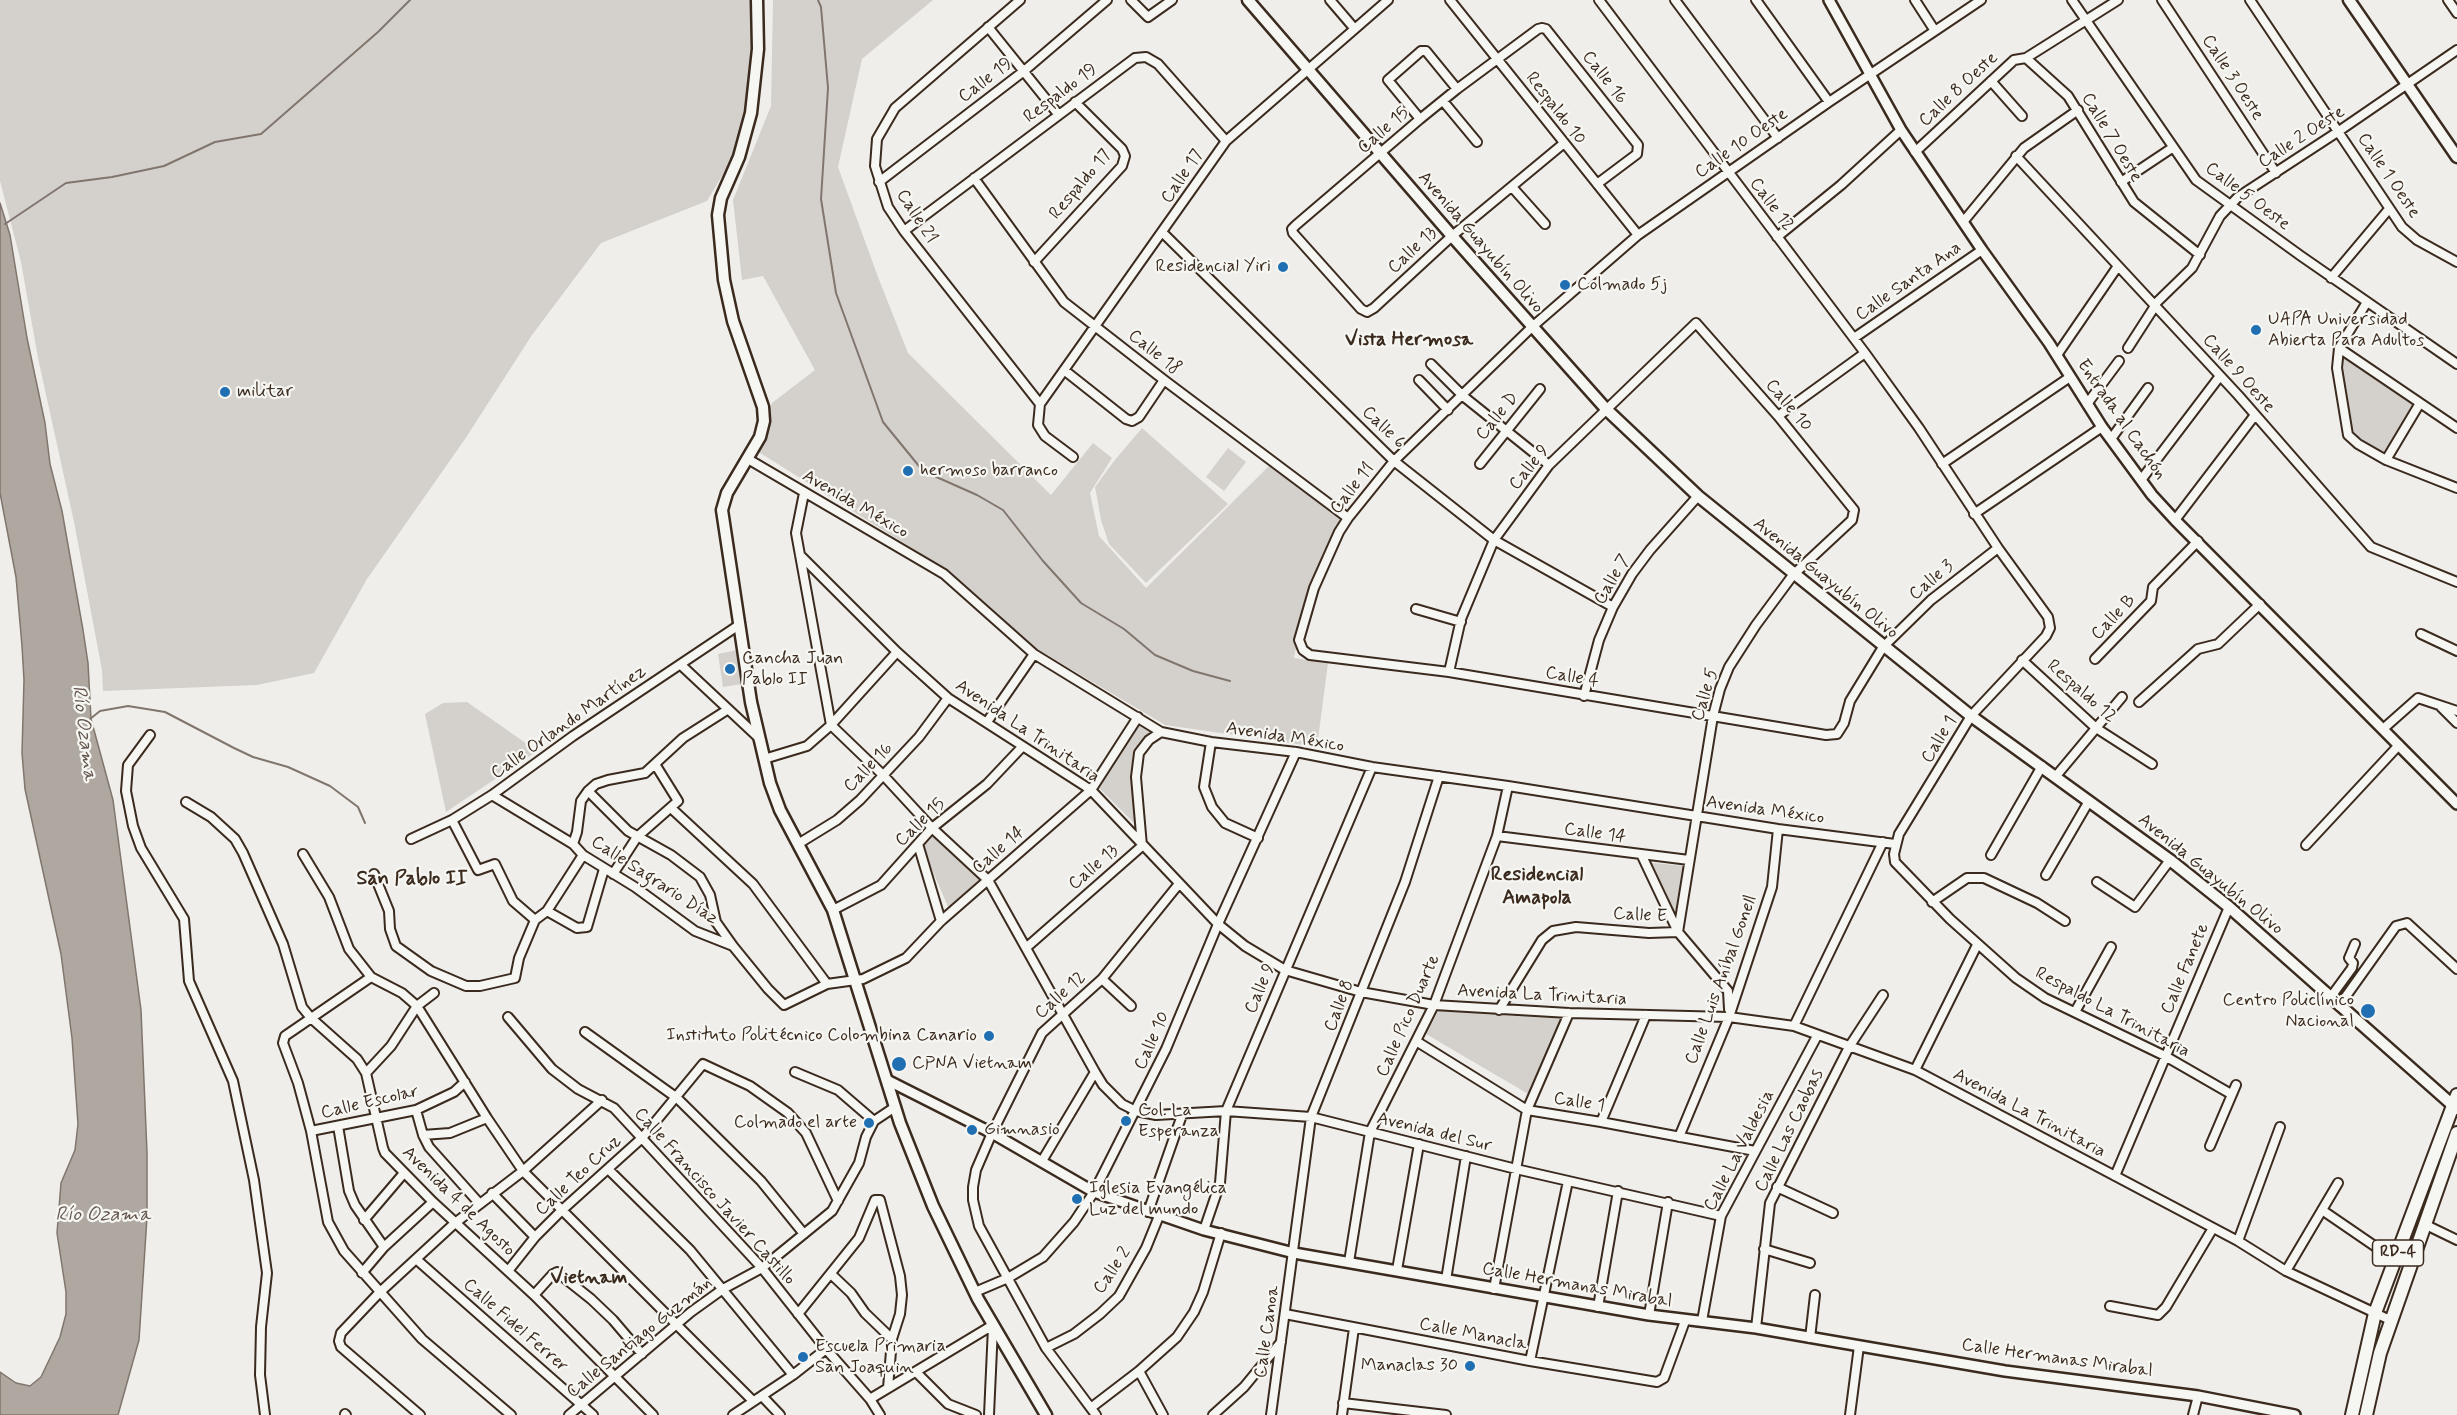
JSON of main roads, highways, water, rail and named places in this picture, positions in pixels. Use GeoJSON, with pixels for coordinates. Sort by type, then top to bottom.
{"type":"FeatureCollection","features":[{"type":"Feature","properties":{"kind":"main road"},"geometry":{"type":"LineString","coordinates":[[757,0],[758,49],[751,113],[739,157],[721,198],[718,215],[724,280],[733,321],[764,407],[764,422],[760,437],[723,501],[722,510],[759,739],[770,783],[780,810],[833,910],[895,1107],[933,1206],[975,1292],[1046,1415]]}},
{"type":"Feature","properties":{"kind":"main road","name":"Avenida Guayubín Olivo"},"geometry":{"type":"LineString","coordinates":[[1248,0],[1380,154],[1606,409],[1698,496],[1793,575],[1971,716],[2170,860],[2456,1104]]}},
{"type":"Feature","properties":{"kind":"main road"},"geometry":{"type":"LineString","coordinates":[[2349,0],[2457,157]]}},
{"type":"Feature","properties":{"kind":"main road","name":"RD-4"},"geometry":{"type":"LineString","coordinates":[[2352,1415],[2374,1313],[2456,1104]]}},
{"type":"Feature","properties":{"kind":"main road","name":"RD-4"},"geometry":{"type":"LineString","coordinates":[[2366,1415],[2375,1371],[2390,1320],[2457,1132]]}},
{"type":"Feature","properties":{"kind":"water","name":"Río Ozama"},"geometry":{"type":"Polygon","coordinates":[[[0,203],[10,235],[27,338],[45,423],[50,464],[62,511],[83,630],[88,663],[91,719],[113,800],[141,1010],[147,1153],[147,1217],[139,1340],[118,1415],[0,1415],[0,1372],[16,1383],[30,1386],[41,1377],[60,1337],[66,1314],[66,1292],[57,1233],[61,1183],[75,1150],[78,1124],[72,1038],[61,954],[25,789],[22,753],[24,680],[22,646],[16,577],[0,493],[0,203]]]}},
{"type":"Feature","properties":{"kind":"waterway"},"geometry":{"type":"LineString","coordinates":[[5,224],[66,183],[112,177],[164,166],[215,142],[261,134],[378,32],[410,0]]}},
{"type":"Feature","properties":{"kind":"waterway"},"geometry":{"type":"LineString","coordinates":[[818,0],[821,7],[828,88],[821,199],[836,293],[883,422],[923,471],[977,495],[1003,510],[1043,561],[1081,603],[1124,629],[1155,655],[1193,671],[1230,681]]}},
{"type":"Feature","properties":{"kind":"waterway"},"geometry":{"type":"LineString","coordinates":[[90,719],[100,711],[128,706],[165,712],[253,757],[288,767],[330,786],[358,807],[365,823]]}},
{"type":"Feature","properties":{"kind":"place","name":"Residencial Yiri"},"geometry":{"type":"Point","coordinates":[1283,267]}},
{"type":"Feature","properties":{"kind":"place","name":"Colmado 5j"},"geometry":{"type":"Point","coordinates":[1565,285]}},
{"type":"Feature","properties":{"kind":"place","name":"UAPA Universidad Abierta Para Adultos"},"geometry":{"type":"Point","coordinates":[2256,330]}},
{"type":"Feature","properties":{"kind":"place","name":"militar"},"geometry":{"type":"Point","coordinates":[225,392]}},
{"type":"Feature","properties":{"kind":"place","name":"hermoso barranco"},"geometry":{"type":"Point","coordinates":[908,471]}},
{"type":"Feature","properties":{"kind":"place","name":"Cancha Juan Pablo II"},"geometry":{"type":"Point","coordinates":[730,669]}},
{"type":"Feature","properties":{"kind":"place","name":"Centro Policlínico Nacional"},"geometry":{"type":"Point","coordinates":[2368,1011]}},
{"type":"Feature","properties":{"kind":"place","name":"Instituto Politécnico Colombina Canario"},"geometry":{"type":"Point","coordinates":[989,1036]}},
{"type":"Feature","properties":{"kind":"place","name":"CPNA Vietnam"},"geometry":{"type":"Point","coordinates":[899,1064]}},
{"type":"Feature","properties":{"kind":"place","name":"Col. La Esperanza"},"geometry":{"type":"Point","coordinates":[1126,1121]}},
{"type":"Feature","properties":{"kind":"place","name":"Colmado el arte"},"geometry":{"type":"Point","coordinates":[869,1123]}},
{"type":"Feature","properties":{"kind":"place","name":"Gimnasio"},"geometry":{"type":"Point","coordinates":[972,1130]}},
{"type":"Feature","properties":{"kind":"place","name":"Iglesia Evangélica Luz del mundo"},"geometry":{"type":"Point","coordinates":[1077,1199]}},
{"type":"Feature","properties":{"kind":"place","name":"Escuela Primaria San Joaquin"},"geometry":{"type":"Point","coordinates":[803,1357]}},
{"type":"Feature","properties":{"kind":"place","name":"Manaclas 30"},"geometry":{"type":"Point","coordinates":[1470,1366]}},
{"type":"Feature","properties":{"kind":"district","name":"Vista Hermosa"},"geometry":{"type":"Point","coordinates":[1409,341]}},
{"type":"Feature","properties":{"kind":"district","name":"San Pablo II"},"geometry":{"type":"Point","coordinates":[412,880]}},
{"type":"Feature","properties":{"kind":"district","name":"Residencial Amapola"},"geometry":{"type":"Point","coordinates":[1537,888]}},
{"type":"Feature","properties":{"kind":"district","name":"Vietnam"},"geometry":{"type":"Point","coordinates":[589,1279]}}]}
